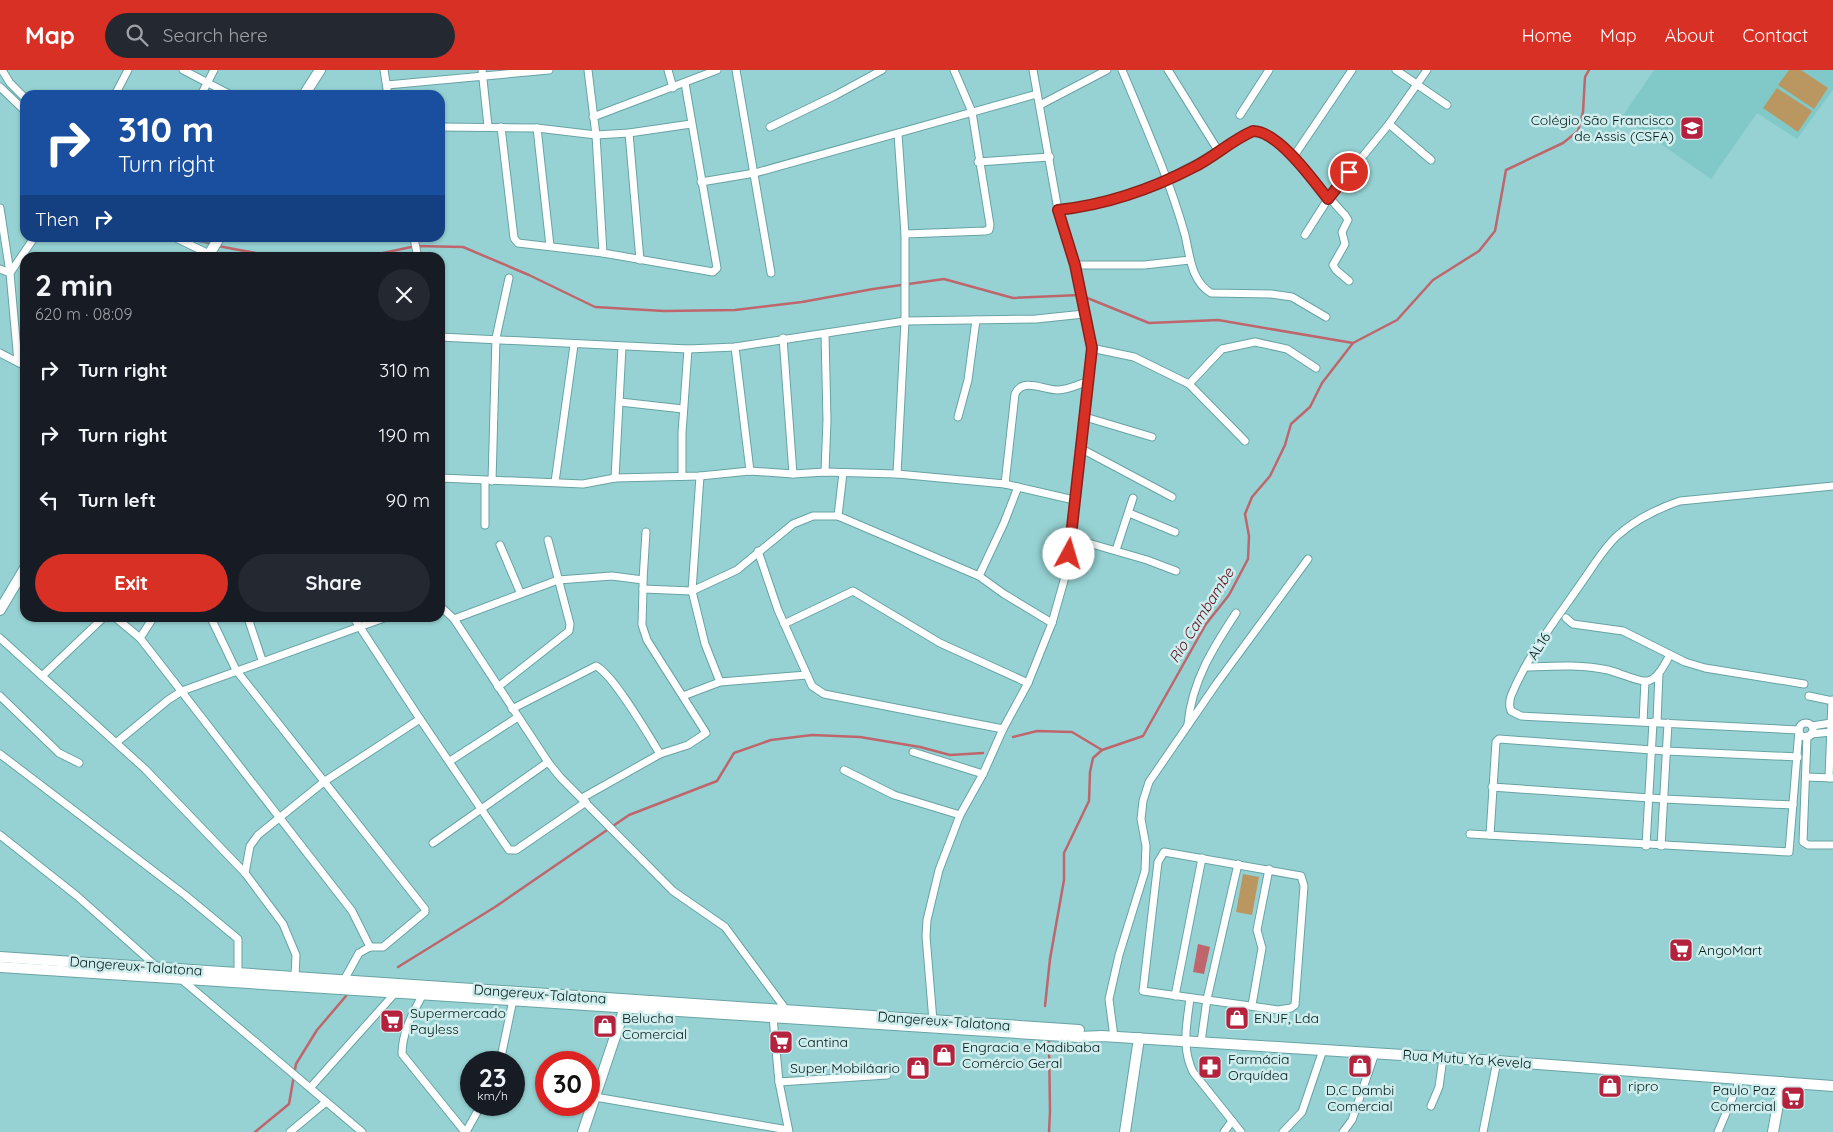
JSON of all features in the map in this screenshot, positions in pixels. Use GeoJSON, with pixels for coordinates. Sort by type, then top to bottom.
{"type":"FeatureCollection","features":[{"type":"Feature","properties":{"kind":"main road"},"geometry":{"type":"LineString","coordinates":[[307,90],[320,70]]}},
{"type":"Feature","properties":{"kind":"main road"},"geometry":{"type":"LineString","coordinates":[[0,610],[20,576]]}},
{"type":"Feature","properties":{"kind":"main road","name":"Dangereux-Talatona"},"geometry":{"type":"LineString","coordinates":[[0,957],[933,1020],[1018,1030]]}},
{"type":"Feature","properties":{"kind":"main road","name":"Dangereux-Talatona"},"geometry":{"type":"LineString","coordinates":[[0,967],[773,1017],[1102,1036]]}},
{"type":"Feature","properties":{"kind":"main road"},"geometry":{"type":"LineString","coordinates":[[600,1082],[625,1007]]}},
{"type":"Feature","properties":{"kind":"main road","name":"Rua Mutu Ya Kevela"},"geometry":{"type":"LineString","coordinates":[[1102,1036],[1497,1061],[1833,1086]]}},
{"type":"Feature","properties":{"kind":"main road"},"geometry":{"type":"LineString","coordinates":[[1125,1132],[1139,1038]]}},
{"type":"Feature","properties":{"kind":"main road"},"geometry":{"type":"LineString","coordinates":[[1773,1132],[1782,1082]]}},
{"type":"Feature","properties":{"kind":"main road"},"geometry":{"type":"LineString","coordinates":[[583,1132],[588,1116]]}},
{"type":"Feature","properties":{"kind":"street"},"geometry":{"type":"LineString","coordinates":[[2,70],[10,83],[20,93]]}},
{"type":"Feature","properties":{"kind":"street"},"geometry":{"type":"LineString","coordinates":[[118,90],[128,70]]}},
{"type":"Feature","properties":{"kind":"street"},"geometry":{"type":"LineString","coordinates":[[184,70],[220,90]]}},
{"type":"Feature","properties":{"kind":"street"},"geometry":{"type":"LineString","coordinates":[[202,90],[214,70]]}},
{"type":"Feature","properties":{"kind":"street"},"geometry":{"type":"LineString","coordinates":[[384,70],[388,90]]}},
{"type":"Feature","properties":{"kind":"street"},"geometry":{"type":"LineString","coordinates":[[387,85],[483,74],[549,70]]}},
{"type":"Feature","properties":{"kind":"street"},"geometry":{"type":"LineString","coordinates":[[588,70],[596,134],[603,252]]}},
{"type":"Feature","properties":{"kind":"street"},"geometry":{"type":"LineString","coordinates":[[668,70],[673,88]]}},
{"type":"Feature","properties":{"kind":"street"},"geometry":{"type":"LineString","coordinates":[[593,117],[718,70]]}},
{"type":"Feature","properties":{"kind":"street"},"geometry":{"type":"LineString","coordinates":[[736,70],[771,273]]}},
{"type":"Feature","properties":{"kind":"street"},"geometry":{"type":"LineString","coordinates":[[770,127],[882,70]]}},
{"type":"Feature","properties":{"kind":"street"},"geometry":{"type":"LineString","coordinates":[[905,234],[989,230],[990,225],[978,162],[972,112],[954,70]]}},
{"type":"Feature","properties":{"kind":"street"},"geometry":{"type":"LineString","coordinates":[[933,1020],[927,920],[939,870],[960,815],[983,774],[1003,729],[1028,683],[1052,623],[1067,570],[1089,381],[1092,348],[1075,265],[1058,210],[1033,70]]}},
{"type":"Feature","properties":{"kind":"street"},"geometry":{"type":"LineString","coordinates":[[1040,105],[1107,70]]}},
{"type":"Feature","properties":{"kind":"street"},"geometry":{"type":"LineString","coordinates":[[1122,70],[1168,180],[1190,260],[1202,288],[1211,293],[1271,294],[1292,297],[1326,317]]}},
{"type":"Feature","properties":{"kind":"street"},"geometry":{"type":"LineString","coordinates":[[1168,70],[1219,152]]}},
{"type":"Feature","properties":{"kind":"street"},"geometry":{"type":"LineString","coordinates":[[1240,115],[1269,70]]}},
{"type":"Feature","properties":{"kind":"street"},"geometry":{"type":"LineString","coordinates":[[1294,156],[1352,70]]}},
{"type":"Feature","properties":{"kind":"street"},"geometry":{"type":"LineString","coordinates":[[1396,70],[1447,105]]}},
{"type":"Feature","properties":{"kind":"street"},"geometry":{"type":"LineString","coordinates":[[1305,234],[1328,199],[1428,70]]}},
{"type":"Feature","properties":{"kind":"street"},"geometry":{"type":"LineString","coordinates":[[483,74],[488,126]]}},
{"type":"Feature","properties":{"kind":"street"},"geometry":{"type":"LineString","coordinates":[[501,127],[516,242],[603,252],[640,260],[715,271],[717,268],[691,124],[686,83]]}},
{"type":"Feature","properties":{"kind":"street"},"geometry":{"type":"LineString","coordinates":[[0,87],[20,106]]}},
{"type":"Feature","properties":{"kind":"street"},"geometry":{"type":"LineString","coordinates":[[701,182],[755,173],[1037,94]]}},
{"type":"Feature","properties":{"kind":"street"},"geometry":{"type":"LineString","coordinates":[[445,127],[537,128],[596,134],[629,133],[691,124]]}},
{"type":"Feature","properties":{"kind":"street"},"geometry":{"type":"LineString","coordinates":[[1388,124],[1431,160]]}},
{"type":"Feature","properties":{"kind":"street"},"geometry":{"type":"LineString","coordinates":[[537,128],[550,246]]}},
{"type":"Feature","properties":{"kind":"street"},"geometry":{"type":"LineString","coordinates":[[1058,210],[1084,207],[1168,180],[1219,152],[1244,134],[1261,131],[1294,156],[1328,199],[1348,220],[1342,232],[1345,244],[1343,251],[1334,260],[1334,265],[1336,270],[1349,281]]}},
{"type":"Feature","properties":{"kind":"street"},"geometry":{"type":"LineString","coordinates":[[629,133],[640,260]]}},
{"type":"Feature","properties":{"kind":"street"},"geometry":{"type":"LineString","coordinates":[[897,474],[905,321],[905,234],[898,134]]}},
{"type":"Feature","properties":{"kind":"street"},"geometry":{"type":"LineString","coordinates":[[978,162],[1050,157]]}},
{"type":"Feature","properties":{"kind":"street"},"geometry":{"type":"LineString","coordinates":[[0,208],[10,273],[18,362]]}},
{"type":"Feature","properties":{"kind":"street"},"geometry":{"type":"LineString","coordinates":[[194,242],[213,246]]}},
{"type":"Feature","properties":{"kind":"street"},"geometry":{"type":"LineString","coordinates":[[10,273],[20,258]]}},
{"type":"Feature","properties":{"kind":"street"},"geometry":{"type":"LineString","coordinates":[[1075,265],[1144,265],[1190,260]]}},
{"type":"Feature","properties":{"kind":"street"},"geometry":{"type":"LineString","coordinates":[[0,270],[10,273]]}},
{"type":"Feature","properties":{"kind":"street"},"geometry":{"type":"LineString","coordinates":[[485,525],[496,338],[509,278]]}},
{"type":"Feature","properties":{"kind":"street"},"geometry":{"type":"LineString","coordinates":[[445,337],[496,338],[574,345],[688,349],[735,347],[783,338],[825,334],[905,321],[1036,319],[1084,314]]}},
{"type":"Feature","properties":{"kind":"street"},"geometry":{"type":"LineString","coordinates":[[958,417],[968,380],[976,320]]}},
{"type":"Feature","properties":{"kind":"street"},"geometry":{"type":"LineString","coordinates":[[825,334],[827,420],[825,472]]}},
{"type":"Feature","properties":{"kind":"street"},"geometry":{"type":"LineString","coordinates":[[783,338],[793,474]]}},
{"type":"Feature","properties":{"kind":"street"},"geometry":{"type":"LineString","coordinates":[[1189,384],[1222,349],[1255,342],[1287,349],[1316,368]]}},
{"type":"Feature","properties":{"kind":"street"},"geometry":{"type":"LineString","coordinates":[[555,482],[574,345]]}},
{"type":"Feature","properties":{"kind":"street"},"geometry":{"type":"LineString","coordinates":[[615,478],[622,347]]}},
{"type":"Feature","properties":{"kind":"street"},"geometry":{"type":"LineString","coordinates":[[735,347],[750,471]]}},
{"type":"Feature","properties":{"kind":"street"},"geometry":{"type":"LineString","coordinates":[[1092,348],[1134,358],[1189,384],[1245,442]]}},
{"type":"Feature","properties":{"kind":"street"},"geometry":{"type":"LineString","coordinates":[[682,476],[683,408],[688,349]]}},
{"type":"Feature","properties":{"kind":"street"},"geometry":{"type":"LineString","coordinates":[[0,353],[18,362]]}},
{"type":"Feature","properties":{"kind":"street"},"geometry":{"type":"LineString","coordinates":[[1005,484],[1015,394],[1018,389],[1024,384],[1058,390],[1089,381]]}},
{"type":"Feature","properties":{"kind":"street"},"geometry":{"type":"LineString","coordinates":[[620,402],[683,408]]}},
{"type":"Feature","properties":{"kind":"street"},"geometry":{"type":"LineString","coordinates":[[1084,417],[1152,438]]}},
{"type":"Feature","properties":{"kind":"street"},"geometry":{"type":"LineString","coordinates":[[1080,448],[1172,497]]}},
{"type":"Feature","properties":{"kind":"street"},"geometry":{"type":"LineString","coordinates":[[445,478],[583,484],[615,478],[700,476],[750,471],[793,474],[825,472],[897,474],[1005,484],[1074,500]]}},
{"type":"Feature","properties":{"kind":"street"},"geometry":{"type":"LineString","coordinates":[[838,516],[843,473]]}},
{"type":"Feature","properties":{"kind":"street"},"geometry":{"type":"LineString","coordinates":[[700,476],[692,591],[705,644],[720,682]]}},
{"type":"Feature","properties":{"kind":"street","name":"AL16"},"geometry":{"type":"LineString","coordinates":[[1799,730],[1516,714],[1511,711],[1510,702],[1527,667],[1559,615],[1615,538],[1638,520],[1663,506],[1680,501],[1833,486]]}},
{"type":"Feature","properties":{"kind":"street"},"geometry":{"type":"LineString","coordinates":[[978,576],[1004,523],[1018,487]]}},
{"type":"Feature","properties":{"kind":"street"},"geometry":{"type":"LineString","coordinates":[[1116,550],[1133,498]]}},
{"type":"Feature","properties":{"kind":"street"},"geometry":{"type":"LineString","coordinates":[[1129,513],[1175,532]]}},
{"type":"Feature","properties":{"kind":"street"},"geometry":{"type":"LineString","coordinates":[[643,589],[692,591],[737,570],[758,551],[801,520],[813,516],[838,516],[978,576],[1052,623]]}},
{"type":"Feature","properties":{"kind":"street"},"geometry":{"type":"LineString","coordinates":[[357,622],[420,719],[509,850],[512,851],[584,800],[660,754],[683,748],[706,733],[647,640],[642,625],[646,532]]}},
{"type":"Feature","properties":{"kind":"street"},"geometry":{"type":"LineString","coordinates":[[1071,538],[1116,550],[1176,571]]}},
{"type":"Feature","properties":{"kind":"street"},"geometry":{"type":"LineString","coordinates":[[498,687],[569,631],[570,624],[548,540]]}},
{"type":"Feature","properties":{"kind":"street"},"geometry":{"type":"LineString","coordinates":[[500,545],[520,592]]}},
{"type":"Feature","properties":{"kind":"street"},"geometry":{"type":"LineString","coordinates":[[758,551],[784,624],[812,686],[824,694],[1003,729]]}},
{"type":"Feature","properties":{"kind":"street"},"geometry":{"type":"LineString","coordinates":[[1114,1037],[1109,1010],[1111,991],[1146,858],[1141,819],[1143,800],[1157,769],[1308,559]]}},
{"type":"Feature","properties":{"kind":"street"},"geometry":{"type":"LineString","coordinates":[[454,619],[520,592],[558,580],[612,576],[643,580]]}},
{"type":"Feature","properties":{"kind":"street"},"geometry":{"type":"LineString","coordinates":[[784,624],[853,591],[940,643],[1028,683]]}},
{"type":"Feature","properties":{"kind":"street"},"geometry":{"type":"LineString","coordinates":[[445,611],[454,619],[548,762],[673,891],[725,927],[787,1011]]}},
{"type":"Feature","properties":{"kind":"street"},"geometry":{"type":"LineString","coordinates":[[1188,727],[1196,685],[1209,654],[1236,613]]}},
{"type":"Feature","properties":{"kind":"street"},"geometry":{"type":"LineString","coordinates":[[1566,618],[1573,624],[1623,631],[1670,655],[1705,668],[1804,684]]}},
{"type":"Feature","properties":{"kind":"street"},"geometry":{"type":"LineString","coordinates":[[42,676],[99,622]]}},
{"type":"Feature","properties":{"kind":"street"},"geometry":{"type":"LineString","coordinates":[[121,622],[140,638],[281,818],[352,911],[370,947]]}},
{"type":"Feature","properties":{"kind":"street"},"geometry":{"type":"LineString","coordinates":[[140,638],[150,622]]}},
{"type":"Feature","properties":{"kind":"street"},"geometry":{"type":"LineString","coordinates":[[214,622],[236,670],[426,909],[425,912],[382,947],[370,947],[359,953],[344,980]]}},
{"type":"Feature","properties":{"kind":"street"},"geometry":{"type":"LineString","coordinates":[[249,622],[262,660]]}},
{"type":"Feature","properties":{"kind":"street"},"geometry":{"type":"LineString","coordinates":[[117,742],[168,700],[182,691],[262,660],[373,622]]}},
{"type":"Feature","properties":{"kind":"street"},"geometry":{"type":"LineString","coordinates":[[0,638],[117,742],[245,873],[283,924],[296,955],[295,977]]}},
{"type":"Feature","properties":{"kind":"street"},"geometry":{"type":"LineString","coordinates":[[1527,667],[1602,668],[1644,682],[1653,679],[1659,673],[1670,655]]}},
{"type":"Feature","properties":{"kind":"street"},"geometry":{"type":"LineString","coordinates":[[512,708],[596,666],[604,672],[625,700],[660,754]]}},
{"type":"Feature","properties":{"kind":"street"},"geometry":{"type":"LineString","coordinates":[[1646,846],[1651,750],[1659,673]]}},
{"type":"Feature","properties":{"kind":"street"},"geometry":{"type":"LineString","coordinates":[[683,696],[720,682],[807,675]]}},
{"type":"Feature","properties":{"kind":"street"},"geometry":{"type":"LineString","coordinates":[[1643,722],[1644,682]]}},
{"type":"Feature","properties":{"kind":"street"},"geometry":{"type":"LineString","coordinates":[[0,696],[59,753],[79,763]]}},
{"type":"Feature","properties":{"kind":"street"},"geometry":{"type":"LineString","coordinates":[[1806,777],[1831,778],[1833,700],[1809,696]]}},
{"type":"Feature","properties":{"kind":"street"},"geometry":{"type":"LineString","coordinates":[[450,761],[518,717]]}},
{"type":"Feature","properties":{"kind":"street"},"geometry":{"type":"LineString","coordinates":[[245,873],[250,846],[258,835],[325,782],[420,719]]}},
{"type":"Feature","properties":{"kind":"street"},"geometry":{"type":"LineString","coordinates":[[1661,846],[1668,723]]}},
{"type":"Feature","properties":{"kind":"street"},"geometry":{"type":"LineString","coordinates":[[1470,834],[1788,853],[1790,851],[1799,730],[1804,723],[1810,732],[1803,842],[1808,845],[1833,846]]}},
{"type":"Feature","properties":{"kind":"street"},"geometry":{"type":"LineString","coordinates":[[1799,730],[1802,735],[1832,727]]}},
{"type":"Feature","properties":{"kind":"street"},"geometry":{"type":"LineString","coordinates":[[1490,835],[1496,742],[1499,739],[1666,751],[1798,757]]}},
{"type":"Feature","properties":{"kind":"street"},"geometry":{"type":"LineString","coordinates":[[913,752],[983,774]]}},
{"type":"Feature","properties":{"kind":"street"},"geometry":{"type":"LineString","coordinates":[[0,754],[185,895],[238,939],[238,973]]}},
{"type":"Feature","properties":{"kind":"street"},"geometry":{"type":"LineString","coordinates":[[433,843],[548,762]]}},
{"type":"Feature","properties":{"kind":"street"},"geometry":{"type":"LineString","coordinates":[[844,770],[894,795],[960,815]]}},
{"type":"Feature","properties":{"kind":"street"},"geometry":{"type":"LineString","coordinates":[[1492,786],[1664,799],[1793,805]]}},
{"type":"Feature","properties":{"kind":"street"},"geometry":{"type":"LineString","coordinates":[[0,835],[77,896],[157,968]]}},
{"type":"Feature","properties":{"kind":"street"},"geometry":{"type":"LineString","coordinates":[[1164,852],[1238,864],[1297,874],[1304,881],[1296,1002],[1290,1008],[1285,1009],[1190,998],[1142,990],[1158,862],[1164,852]]}},
{"type":"Feature","properties":{"kind":"street"},"geometry":{"type":"LineString","coordinates":[[1175,996],[1202,858]]}},
{"type":"Feature","properties":{"kind":"street"},"geometry":{"type":"LineString","coordinates":[[1201,1042],[1208,1000],[1238,864]]}},
{"type":"Feature","properties":{"kind":"street"},"geometry":{"type":"LineString","coordinates":[[1252,1005],[1262,948],[1257,930],[1269,869]]}},
{"type":"Feature","properties":{"kind":"street"},"geometry":{"type":"LineString","coordinates":[[180,978],[362,1132]]}},
{"type":"Feature","properties":{"kind":"street"},"geometry":{"type":"LineString","coordinates":[[310,1088],[396,992]]}},
{"type":"Feature","properties":{"kind":"street"},"geometry":{"type":"LineString","coordinates":[[423,994],[410,1018],[402,1043],[402,1054],[466,1132],[474,1116]]}},
{"type":"Feature","properties":{"kind":"street"},"geometry":{"type":"LineString","coordinates":[[1190,998],[1184,1041],[1185,1054],[1193,1072],[1240,1132]]}},
{"type":"Feature","properties":{"kind":"street"},"geometry":{"type":"LineString","coordinates":[[502,1051],[513,1000]]}},
{"type":"Feature","properties":{"kind":"street"},"geometry":{"type":"LineString","coordinates":[[600,1098],[788,1131],[779,1082],[773,1017]]}},
{"type":"Feature","properties":{"kind":"street"},"geometry":{"type":"LineString","coordinates":[[1283,1132],[1302,1112],[1323,1050]]}},
{"type":"Feature","properties":{"kind":"street"},"geometry":{"type":"LineString","coordinates":[[1343,1132],[1352,1120],[1375,1053]]}},
{"type":"Feature","properties":{"kind":"street"},"geometry":{"type":"LineString","coordinates":[[1431,1106],[1439,1087],[1443,1058]]}},
{"type":"Feature","properties":{"kind":"street"},"geometry":{"type":"LineString","coordinates":[[1483,1132],[1497,1061]]}},
{"type":"Feature","properties":{"kind":"street"},"geometry":{"type":"LineString","coordinates":[[779,1082],[888,1075]]}},
{"type":"Feature","properties":{"kind":"street"},"geometry":{"type":"LineString","coordinates":[[1718,1132],[1740,1080]]}},
{"type":"Feature","properties":{"kind":"street"},"geometry":{"type":"LineString","coordinates":[[290,1132],[326,1102]]}},
{"type":"Feature","properties":{"kind":"street"},"geometry":{"type":"LineString","coordinates":[[1224,1132],[1232,1121]]}},
{"type":"Feature","properties":{"kind":"shaded area","name":"Colégio São Francisco de Assis (CSFA)"},"geometry":{"type":"Polygon","coordinates":[[[1654,70],[1833,70],[1833,90],[1797,139],[1757,113],[1711,179],[1622,117],[1654,70]]]}},
{"type":"Feature","properties":{"kind":"shaded area"},"geometry":{"type":"Polygon","coordinates":[[[1789,70],[1801,70],[1828,88],[1814,109],[1778,85],[1789,70]]]}},
{"type":"Feature","properties":{"kind":"shaded area"},"geometry":{"type":"Polygon","coordinates":[[[1777,88],[1812,111],[1798,132],[1763,108],[1777,88]]]}},
{"type":"Feature","properties":{"kind":"shaded area"},"geometry":{"type":"Polygon","coordinates":[[[1243,874],[1259,877],[1252,915],[1236,912],[1243,874]]]}},
{"type":"Feature","properties":{"kind":"shaded area"},"geometry":{"type":"Polygon","coordinates":[[[1198,944],[1210,947],[1204,974],[1193,972],[1198,944]]]}},
{"type":"Feature","properties":{"kind":"waterway","name":"Rio Cambambe"},"geometry":{"type":"LineString","coordinates":[[1045,1006],[1050,959],[1064,880],[1064,853],[1089,801],[1090,772],[1093,758],[1102,750],[1143,736],[1206,624],[1229,595],[1248,559],[1249,536],[1245,514],[1252,497],[1270,476],[1285,445],[1291,424],[1310,407],[1322,383],[1353,343],[1397,320],[1433,280],[1479,251],[1495,231],[1506,170],[1563,143],[1578,131],[1583,112],[1585,77],[1589,70]]}},
{"type":"Feature","properties":{"kind":"waterway"},"geometry":{"type":"LineString","coordinates":[[205,242],[212,244]]}},
{"type":"Feature","properties":{"kind":"waterway"},"geometry":{"type":"LineString","coordinates":[[218,246],[250,252]]}},
{"type":"Feature","properties":{"kind":"waterway"},"geometry":{"type":"LineString","coordinates":[[388,252],[416,246],[463,247],[529,275],[595,307],[664,311],[735,310],[802,302],[944,279],[1013,298],[1080,295],[1149,323],[1218,320],[1353,343]]}},
{"type":"Feature","properties":{"kind":"waterway"},"geometry":{"type":"LineString","coordinates":[[1013,737],[1037,731],[1072,732],[1102,750]]}},
{"type":"Feature","properties":{"kind":"waterway"},"geometry":{"type":"LineString","coordinates":[[398,967],[495,907],[629,815],[717,781],[734,753],[771,740],[812,735],[860,737],[920,747],[950,755],[983,753]]}},
{"type":"Feature","properties":{"kind":"waterway"},"geometry":{"type":"LineString","coordinates":[[255,1132],[289,1104],[296,1064],[317,1030],[346,996]]}},
{"type":"Feature","properties":{"kind":"waterway","name":"Rio Cambambe"},"geometry":{"type":"LineString","coordinates":[[1049,1039],[1049,1132]]}},
{"type":"Feature","properties":{"kind":"place","name":"Colégio São Francisco de Assis (CSFA)"},"geometry":{"type":"Point","coordinates":[1692,128]}},
{"type":"Feature","properties":{"kind":"place","name":"AngoMart"},"geometry":{"type":"Point","coordinates":[1681,950]}},
{"type":"Feature","properties":{"kind":"place","name":"ENJF, Lda"},"geometry":{"type":"Point","coordinates":[1237,1018]}},
{"type":"Feature","properties":{"kind":"place","name":"Supermercado Payless"},"geometry":{"type":"Point","coordinates":[392,1021]}},
{"type":"Feature","properties":{"kind":"place","name":"Belucha Comercial"},"geometry":{"type":"Point","coordinates":[605,1026]}},
{"type":"Feature","properties":{"kind":"place","name":"Cantina"},"geometry":{"type":"Point","coordinates":[781,1042]}},
{"type":"Feature","properties":{"kind":"place","name":"Engracia e Madibaba Comércio Geral"},"geometry":{"type":"Point","coordinates":[944,1055]}},
{"type":"Feature","properties":{"kind":"place","name":"D.C Dambi Comercial"},"geometry":{"type":"Point","coordinates":[1360,1066]}},
{"type":"Feature","properties":{"kind":"place","name":"Farmácia Orquídea"},"geometry":{"type":"Point","coordinates":[1210,1067]}},
{"type":"Feature","properties":{"kind":"place","name":"Super Mobiláario"},"geometry":{"type":"Point","coordinates":[918,1068]}},
{"type":"Feature","properties":{"kind":"place","name":"ripro"},"geometry":{"type":"Point","coordinates":[1610,1086]}},
{"type":"Feature","properties":{"kind":"place","name":"Paulo Paz Comercial"},"geometry":{"type":"Point","coordinates":[1793,1098]}},
{"type":"Feature","properties":{"kind":"route"},"geometry":{"type":"LineString","coordinates":[[1069,554],[1092,348],[1075,265],[1058,210],[1084,207],[1168,180],[1219,152],[1244,134],[1253,131],[1261,131],[1294,156],[1328,199],[1349,172]]}}]}
